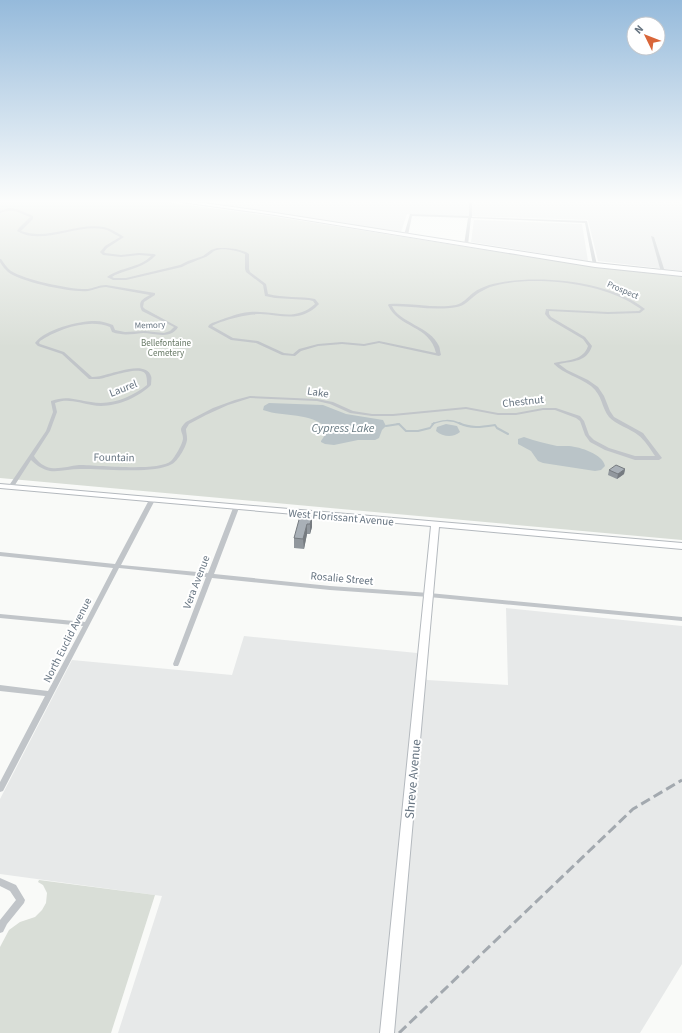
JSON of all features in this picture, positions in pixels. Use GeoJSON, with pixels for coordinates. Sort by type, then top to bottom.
{"type":"FeatureCollection","features":[{"type":"Feature","properties":{"kind":"main road"},"geometry":{"type":"LineString","coordinates":[[504,250],[595,265],[682,274]]}},
{"type":"Feature","properties":{"kind":"main road","name":"West Florissant Avenue"},"geometry":{"type":"LineString","coordinates":[[0,486],[236,508],[682,546]]}},
{"type":"Feature","properties":{"kind":"main road","name":"Shreve Avenue"},"geometry":{"type":"LineString","coordinates":[[387,1033],[435,524]]}},
{"type":"Feature","properties":{"kind":"street","name":"Prospect"},"geometry":{"type":"LineString","coordinates":[[104,250],[102,253],[121,256],[150,253],[154,256],[137,265],[113,274],[109,278],[126,279],[175,268],[206,256],[214,250]]}},
{"type":"Feature","properties":{"kind":"street","name":"Prospect"},"geometry":{"type":"LineString","coordinates":[[236,250],[246,252],[248,254],[248,272],[265,285],[265,292],[267,295],[312,299],[318,304],[311,310],[297,316],[253,313],[240,315],[210,326],[217,332],[232,339],[257,342],[282,354],[294,355],[300,350],[318,345],[364,345],[379,342],[439,355],[437,346],[432,339],[416,326],[394,313],[390,308],[390,305],[459,306],[476,292],[492,285],[511,282],[533,280],[571,284],[604,290],[632,301],[643,309],[640,312],[618,313],[547,310],[546,314],[550,318],[584,338],[590,346],[590,350],[587,354],[580,358],[556,364],[594,387],[605,400],[609,414],[612,418],[640,434],[659,458]]}},
{"type":"Feature","properties":{"kind":"street"},"geometry":{"type":"LineString","coordinates":[[592,250],[595,265]]}},
{"type":"Feature","properties":{"kind":"street"},"geometry":{"type":"LineString","coordinates":[[656,250],[663,272]]}},
{"type":"Feature","properties":{"kind":"street","name":"Memory"},"geometry":{"type":"LineString","coordinates":[[0,260],[11,272],[26,278],[57,286],[88,290],[102,285],[154,294],[145,298],[141,307],[143,310],[176,326],[175,330],[170,333],[156,335],[144,332],[121,334],[113,332],[112,326],[108,324],[91,321],[47,334],[38,340],[37,343],[39,345],[63,353],[81,367],[88,376],[93,378]]}},
{"type":"Feature","properties":{"kind":"street","name":"Laurel"},"geometry":{"type":"LineString","coordinates":[[32,457],[53,421],[55,412],[52,404],[56,401],[67,398],[94,404],[108,404],[144,390],[149,385],[150,379],[147,371],[137,368],[106,377],[93,378]]}},
{"type":"Feature","properties":{"kind":"street","name":"Lake"},"geometry":{"type":"LineString","coordinates":[[185,438],[183,431],[184,427],[188,423],[207,413],[246,397],[318,400],[331,403],[352,412],[372,415],[393,415],[466,408]]}},
{"type":"Feature","properties":{"kind":"street","name":"Chestnut"},"geometry":{"type":"LineString","coordinates":[[466,408],[507,415],[550,408],[564,411],[578,417],[582,421],[592,441],[607,449],[635,458],[659,458]]}},
{"type":"Feature","properties":{"kind":"street","name":"Fountain"},"geometry":{"type":"LineString","coordinates":[[32,457],[40,465],[54,470],[77,467],[121,468],[159,466],[170,463],[174,460],[185,438]]}},
{"type":"Feature","properties":{"kind":"street"},"geometry":{"type":"LineString","coordinates":[[11,487],[32,457]]}},
{"type":"Feature","properties":{"kind":"street","name":"North Euclid Avenue"},"geometry":{"type":"LineString","coordinates":[[0,789],[3,776],[50,694],[152,500]]}},
{"type":"Feature","properties":{"kind":"street","name":"Vera Avenue"},"geometry":{"type":"LineString","coordinates":[[176,664],[236,508]]}},
{"type":"Feature","properties":{"kind":"street","name":"Rosalie Street"},"geometry":{"type":"LineString","coordinates":[[0,554],[330,588],[429,595],[682,619]]}},
{"type":"Feature","properties":{"kind":"street"},"geometry":{"type":"LineString","coordinates":[[0,616],[86,624]]}},
{"type":"Feature","properties":{"kind":"street"},"geometry":{"type":"LineString","coordinates":[[0,688],[50,694]]}},
{"type":"Feature","properties":{"kind":"street"},"geometry":{"type":"LineString","coordinates":[[0,882],[13,888],[21,900],[4,921],[0,929]]}},
{"type":"Feature","properties":{"kind":"shaded area"},"geometry":{"type":"Polygon","coordinates":[[[522,250],[586,250],[588,261],[522,250]]]}},
{"type":"Feature","properties":{"kind":"shaded area"},"geometry":{"type":"Polygon","coordinates":[[[595,250],[682,250],[682,271],[598,261],[595,250]]]}},
{"type":"Feature","properties":{"kind":"shaded area"},"geometry":{"type":"Polygon","coordinates":[[[506,608],[682,626],[682,964],[640,1033],[118,1033],[162,896],[0,874],[0,799],[72,660],[232,675],[244,636],[417,653],[427,680],[508,685],[506,608]]]}},
{"type":"Feature","properties":{"kind":"green space","name":"Bellefontaine Cemetery"},"geometry":{"type":"Polygon","coordinates":[[[0,250],[487,250],[600,268],[682,276],[682,540],[0,478],[0,250]]]}},
{"type":"Feature","properties":{"kind":"green space"},"geometry":{"type":"Polygon","coordinates":[[[39,880],[155,895],[111,1033],[0,1033],[0,947],[9,930],[20,922],[35,917],[42,910],[46,903],[47,893],[43,885],[38,882],[39,880]]]}},
{"type":"Feature","properties":{"kind":"water","name":"Cypress Lake"},"geometry":{"type":"Polygon","coordinates":[[[269,403],[323,405],[346,414],[383,420],[386,426],[382,430],[379,438],[375,440],[358,440],[334,445],[325,444],[321,441],[328,429],[321,423],[305,417],[263,410],[264,406],[269,403]]]}},
{"type":"Feature","properties":{"kind":"water"},"geometry":{"type":"Polygon","coordinates":[[[446,424],[457,426],[460,432],[448,436],[442,435],[436,431],[437,427],[446,424]]]}},
{"type":"Feature","properties":{"kind":"water"},"geometry":{"type":"Polygon","coordinates":[[[524,437],[557,446],[569,446],[585,450],[600,458],[605,466],[601,470],[595,471],[543,463],[538,461],[531,451],[518,444],[518,439],[524,437]]]}},
{"type":"Feature","properties":{"kind":"building"},"geometry":{"type":"Polygon","coordinates":[[[616,465],[625,469],[618,474],[609,470],[616,465]]]}},
{"type":"Feature","properties":{"kind":"building"},"geometry":{"type":"Polygon","coordinates":[[[300,516],[312,517],[310,524],[307,524],[303,539],[294,538],[300,516]]]}},
{"type":"Feature","properties":{"kind":"waterway"},"geometry":{"type":"LineString","coordinates":[[434,424],[453,421],[461,424]]}},
{"type":"Feature","properties":{"kind":"waterway"},"geometry":{"type":"LineString","coordinates":[[386,426],[399,424]]}},
{"type":"Feature","properties":{"kind":"waterway"},"geometry":{"type":"LineString","coordinates":[[399,424],[406,431],[418,431],[430,428],[434,424]]}},
{"type":"Feature","properties":{"kind":"waterway"},"geometry":{"type":"LineString","coordinates":[[461,424],[472,427],[495,425],[497,428],[508,434]]}},
{"type":"Feature","properties":{"kind":"railway"},"geometry":{"type":"LineString","coordinates":[[399,1033],[633,809],[682,780]]}}]}
